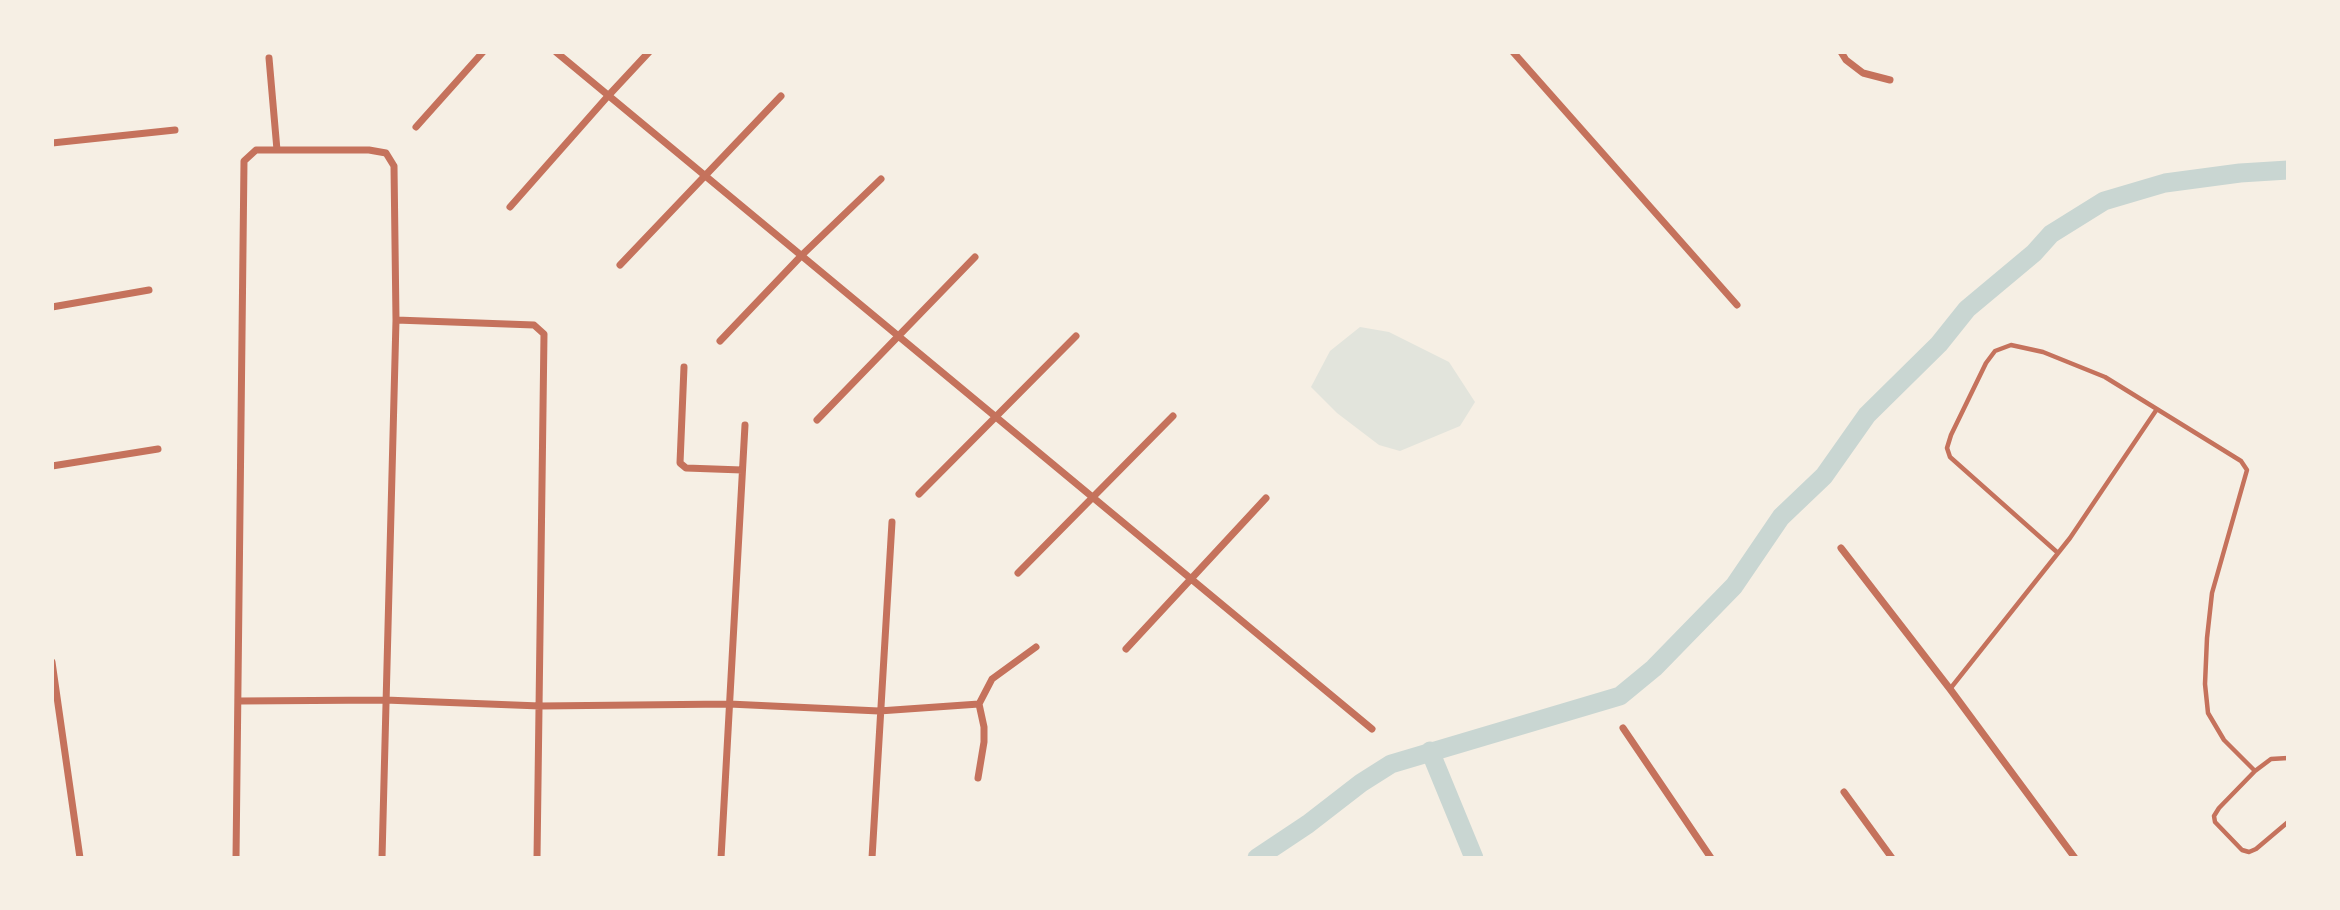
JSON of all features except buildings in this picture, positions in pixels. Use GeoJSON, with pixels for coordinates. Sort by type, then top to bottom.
{"type":"FeatureCollection","features":[{"type":"Feature","properties":{"kind":"street"},"geometry":{"type":"LineString","coordinates":[[416,127],[483,52]]}},
{"type":"Feature","properties":{"kind":"street"},"geometry":{"type":"LineString","coordinates":[[555,52],[1372,729]]}},
{"type":"Feature","properties":{"kind":"street"},"geometry":{"type":"LineString","coordinates":[[510,207],[649,52]]}},
{"type":"Feature","properties":{"kind":"street"},"geometry":{"type":"LineString","coordinates":[[1513,52],[1737,305]]}},
{"type":"Feature","properties":{"kind":"street"},"geometry":{"type":"LineString","coordinates":[[1842,52],[1846,60],[1863,73],[1890,80]]}},
{"type":"Feature","properties":{"kind":"street"},"geometry":{"type":"LineString","coordinates":[[269,58],[277,150]]}},
{"type":"Feature","properties":{"kind":"street"},"geometry":{"type":"LineString","coordinates":[[620,265],[781,96]]}},
{"type":"Feature","properties":{"kind":"street"},"geometry":{"type":"LineString","coordinates":[[52,143],[176,130]]}},
{"type":"Feature","properties":{"kind":"street"},"geometry":{"type":"LineString","coordinates":[[236,858],[240,701],[244,161],[256,150],[369,150],[386,153],[394,166],[396,320],[382,858]]}},
{"type":"Feature","properties":{"kind":"street"},"geometry":{"type":"LineString","coordinates":[[720,341],[802,255],[881,179]]}},
{"type":"Feature","properties":{"kind":"street"},"geometry":{"type":"LineString","coordinates":[[817,420],[975,257]]}},
{"type":"Feature","properties":{"kind":"street"},"geometry":{"type":"LineString","coordinates":[[52,307],[149,290]]}},
{"type":"Feature","properties":{"kind":"street"},"geometry":{"type":"LineString","coordinates":[[396,320],[534,325],[544,334],[537,858]]}},
{"type":"Feature","properties":{"kind":"street"},"geometry":{"type":"LineString","coordinates":[[919,494],[1076,337]]}},
{"type":"Feature","properties":{"kind":"street"},"geometry":{"type":"LineString","coordinates":[[684,367],[680,463],[686,468],[742,470]]}},
{"type":"Feature","properties":{"kind":"street"},"geometry":{"type":"LineString","coordinates":[[1018,573],[1173,416]]}},
{"type":"Feature","properties":{"kind":"street"},"geometry":{"type":"LineString","coordinates":[[721,858],[746,425]]}},
{"type":"Feature","properties":{"kind":"street"},"geometry":{"type":"LineString","coordinates":[[52,466],[158,449]]}},
{"type":"Feature","properties":{"kind":"street"},"geometry":{"type":"LineString","coordinates":[[1126,649],[1266,498]]}},
{"type":"Feature","properties":{"kind":"street"},"geometry":{"type":"LineString","coordinates":[[872,858],[892,522]]}},
{"type":"Feature","properties":{"kind":"street"},"geometry":{"type":"LineString","coordinates":[[1841,548],[2075,858]]}},
{"type":"Feature","properties":{"kind":"street"},"geometry":{"type":"LineString","coordinates":[[978,778],[984,742],[979,704],[992,679],[1036,647]]}},
{"type":"Feature","properties":{"kind":"street"},"geometry":{"type":"LineString","coordinates":[[52,662],[80,858]]}},
{"type":"Feature","properties":{"kind":"street"},"geometry":{"type":"LineString","coordinates":[[240,701],[385,700],[540,706],[729,704],[880,711],[979,704]]}},
{"type":"Feature","properties":{"kind":"street"},"geometry":{"type":"LineString","coordinates":[[1623,727],[1711,858]]}},
{"type":"Feature","properties":{"kind":"street"},"geometry":{"type":"LineString","coordinates":[[1844,792],[1892,858]]}},
{"type":"Feature","properties":{"kind":"lane"},"geometry":{"type":"LineString","coordinates":[[2058,553],[1950,457],[1947,449],[1951,435],[1986,363],[1995,351],[2011,345],[2043,352],[2105,376],[2241,461],[2247,470],[2212,593],[2205,684],[2208,713],[2224,740],[2255,771]]}},
{"type":"Feature","properties":{"kind":"lane"},"geometry":{"type":"LineString","coordinates":[[1950,689],[2058,553],[2157,409]]}},
{"type":"Feature","properties":{"kind":"lane"},"geometry":{"type":"LineString","coordinates":[[2287,758],[2271,759],[2255,771],[2219,808],[2214,817],[2242,850],[2249,852],[2287,822]]}},
{"type":"Feature","properties":{"kind":"shaded area"},"geometry":{"type":"Polygon","coordinates":[[[1360,327],[1389,332],[1449,362],[1475,402],[1460,426],[1400,451],[1379,445],[1337,413],[1311,387],[1330,351],[1360,327]]]}},
{"type":"Feature","properties":{"kind":"waterway"},"geometry":{"type":"LineString","coordinates":[[1257,858],[1391,764],[1620,696],[1654,668],[1734,586],[1781,517],[1824,476],[1867,415],[1939,344],[1967,309],[2034,253],[2051,234],[2104,201],[2165,183],[2288,170]]}},
{"type":"Feature","properties":{"kind":"waterway"},"geometry":{"type":"LineString","coordinates":[[1430,751],[1474,858]]}}]}
